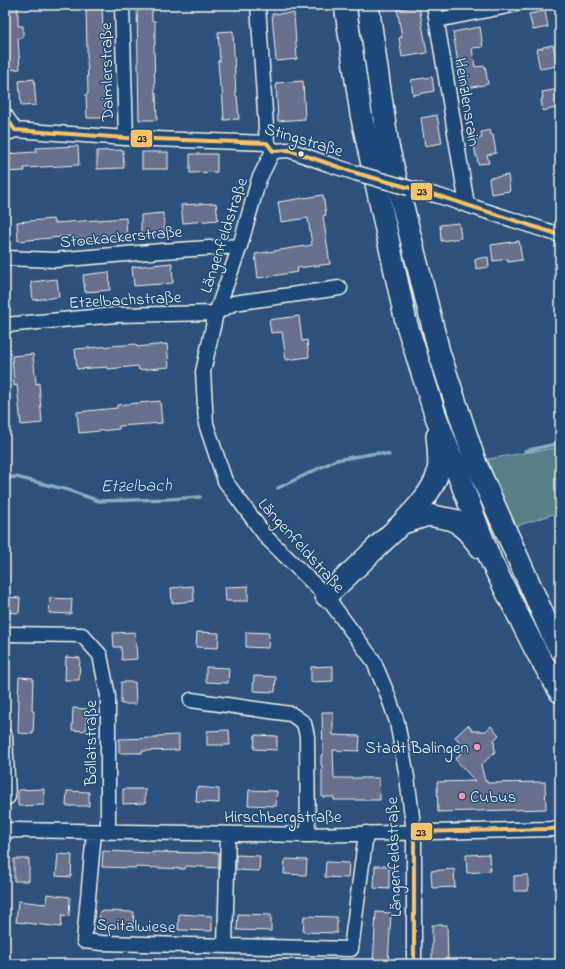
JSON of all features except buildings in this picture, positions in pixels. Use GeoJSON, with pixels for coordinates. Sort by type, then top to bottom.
{"type":"FeatureCollection","features":[{"type":"Feature","properties":{"kind":"highway"},"geometry":{"type":"LineString","coordinates":[[345,5],[361,114],[406,322],[435,414],[491,561],[536,651],[560,692]]}},
{"type":"Feature","properties":{"kind":"highway"},"geometry":{"type":"LineString","coordinates":[[368,5],[388,146],[439,352],[476,464],[554,639],[560,649]]}},
{"type":"Feature","properties":{"kind":"highway"},"geometry":{"type":"LineString","coordinates":[[326,596],[420,505],[431,488],[438,473],[439,453],[435,414]]}},
{"type":"Feature","properties":{"kind":"highway"},"geometry":{"type":"LineString","coordinates":[[402,523],[428,515],[454,520],[467,531],[491,561]]}},
{"type":"Feature","properties":{"kind":"street","name":"Daimlerstraße"},"geometry":{"type":"LineString","coordinates":[[122,5],[126,138]]}},
{"type":"Feature","properties":{"kind":"street"},"geometry":{"type":"LineString","coordinates":[[258,5],[270,147]]}},
{"type":"Feature","properties":{"kind":"street","name":"Heinzlensrain"},"geometry":{"type":"LineString","coordinates":[[434,5],[467,205]]}},
{"type":"Feature","properties":{"kind":"street"},"geometry":{"type":"LineString","coordinates":[[437,20],[513,5]]}},
{"type":"Feature","properties":{"kind":"street"},"geometry":{"type":"LineString","coordinates":[[5,115],[10,132]]}},
{"type":"Feature","properties":{"kind":"street","name":"Stingstraße"},"geometry":{"type":"LineString","coordinates":[[10,132],[270,147],[288,150],[356,173],[467,205],[560,235]]}},
{"type":"Feature","properties":{"kind":"street","name":"Längenfeldstraße"},"geometry":{"type":"LineString","coordinates":[[270,147],[259,179],[240,246],[216,313],[203,372],[206,424],[225,481],[267,538],[326,596],[372,660],[387,693],[397,722],[407,777],[414,832],[414,964]]}},
{"type":"Feature","properties":{"kind":"street","name":"Stockackerstraße"},"geometry":{"type":"LineString","coordinates":[[5,258],[55,260],[162,250],[240,246]]}},
{"type":"Feature","properties":{"kind":"street","name":"Etzelbachstraße"},"geometry":{"type":"LineString","coordinates":[[5,325],[116,314],[216,313],[234,303],[340,288]]}},
{"type":"Feature","properties":{"kind":"street","name":"Böllatstraße"},"geometry":{"type":"LineString","coordinates":[[5,634],[82,635],[100,655],[108,696],[108,832]]}},
{"type":"Feature","properties":{"kind":"street"},"geometry":{"type":"LineString","coordinates":[[191,700],[291,714],[304,723],[308,736],[308,835]]}},
{"type":"Feature","properties":{"kind":"street"},"geometry":{"type":"LineString","coordinates":[[5,736],[8,797]]}},
{"type":"Feature","properties":{"kind":"street","name":"Hirschbergstraße"},"geometry":{"type":"LineString","coordinates":[[5,831],[308,835],[560,828]]}},
{"type":"Feature","properties":{"kind":"street","name":"Spitalwiese"},"geometry":{"type":"LineString","coordinates":[[94,832],[84,941],[102,943],[351,949],[366,833]]}},
{"type":"Feature","properties":{"kind":"street"},"geometry":{"type":"LineString","coordinates":[[225,946],[228,834]]}},
{"type":"Feature","properties":{"kind":"green space"},"geometry":{"type":"Polygon","coordinates":[[[560,447],[560,512],[510,528],[488,459],[560,447]]]}},
{"type":"Feature","properties":{"kind":"waterway","name":"Etzelbach"},"geometry":{"type":"LineString","coordinates":[[525,451],[560,443]]}},
{"type":"Feature","properties":{"kind":"waterway","name":"Etzelbach"},"geometry":{"type":"LineString","coordinates":[[278,488],[336,460],[377,453],[389,455]]}},
{"type":"Feature","properties":{"kind":"waterway","name":"Etzelbach"},"geometry":{"type":"LineString","coordinates":[[5,478],[16,477],[68,490],[99,501],[200,497]]}},
{"type":"Feature","properties":{"kind":"transit line","name":"23"},"geometry":{"type":"LineString","coordinates":[[5,115],[15,130],[126,138],[267,143],[273,151],[289,150],[356,173],[439,196],[560,235]]}},
{"type":"Feature","properties":{"kind":"transit line","name":"23"},"geometry":{"type":"LineString","coordinates":[[414,964],[414,832],[560,828]]}},
{"type":"Feature","properties":{"kind":"place","name":"Stadt Balingen"},"geometry":{"type":"Point","coordinates":[477,747]}},
{"type":"Feature","properties":{"kind":"place","name":"Cubus"},"geometry":{"type":"Point","coordinates":[462,796]}}]}
